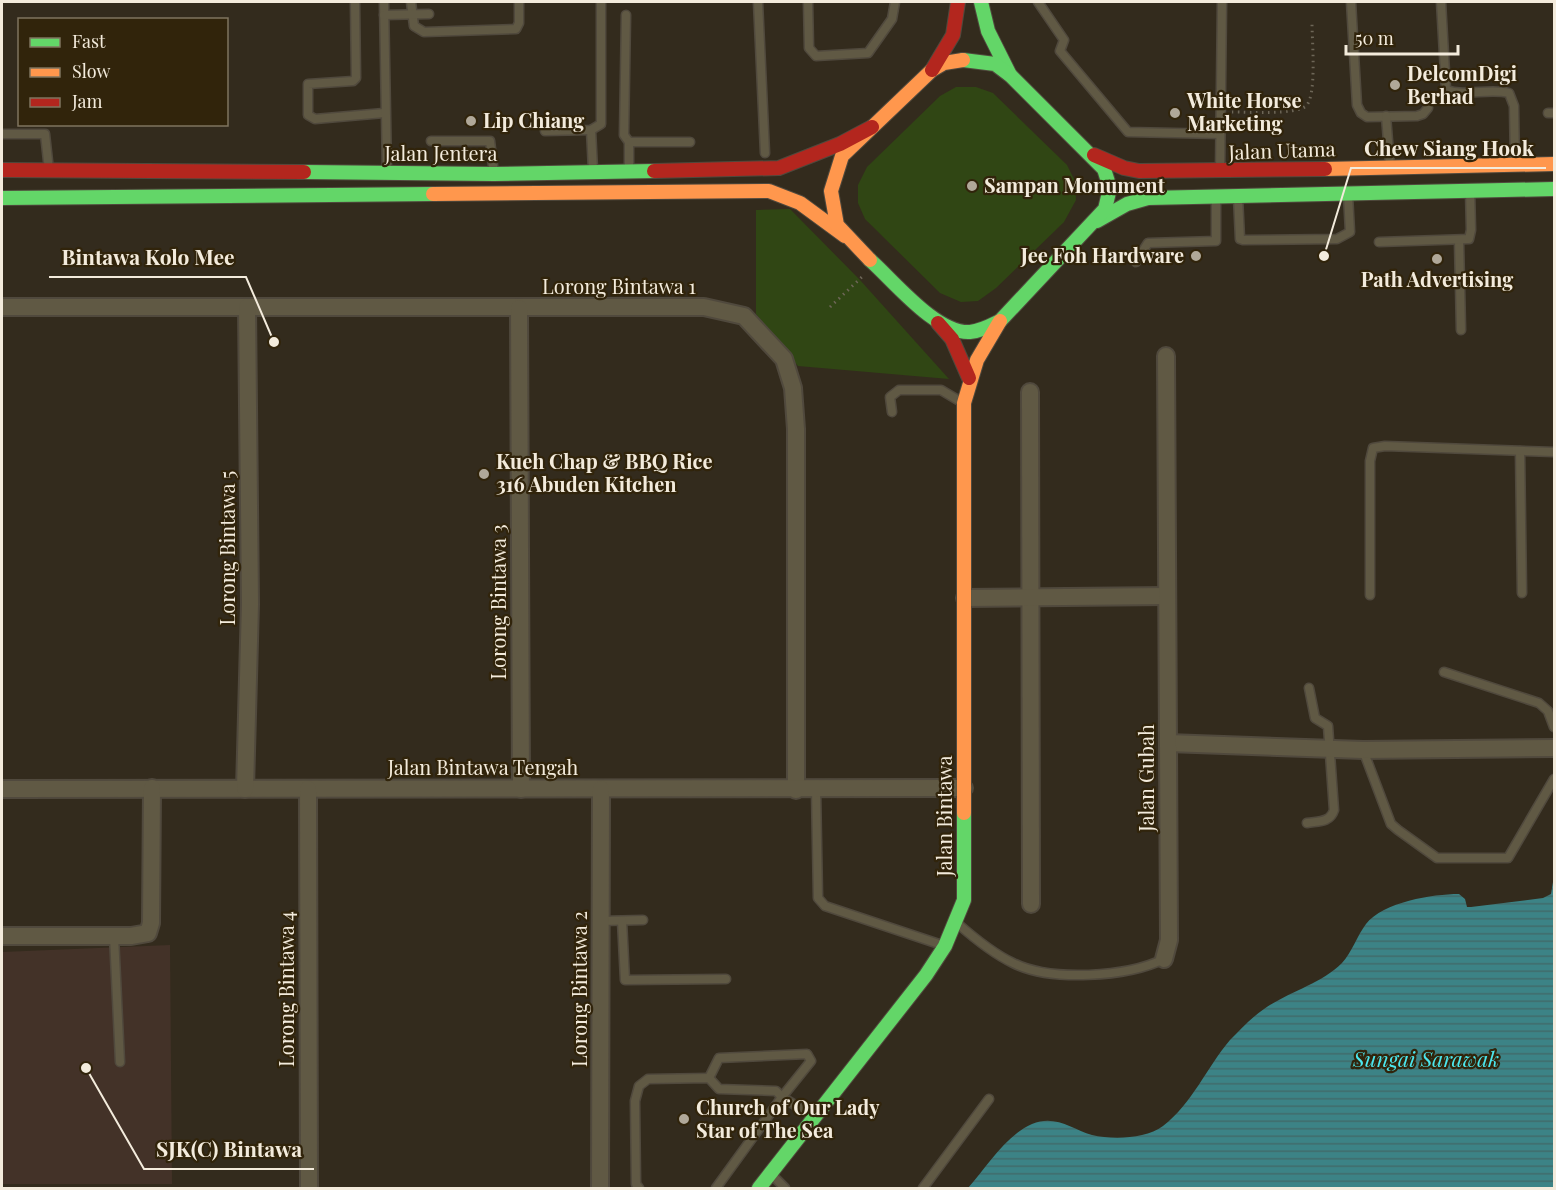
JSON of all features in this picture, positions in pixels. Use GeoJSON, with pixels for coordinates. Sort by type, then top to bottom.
{"type":"FeatureCollection","features":[{"type":"Feature","properties":{"kind":"street"},"geometry":{"type":"LineString","coordinates":[[932,70],[953,35],[958,2]]}},
{"type":"Feature","properties":{"kind":"street"},"geometry":{"type":"LineString","coordinates":[[981,2],[988,31],[1011,76]]}},
{"type":"Feature","properties":{"kind":"street"},"geometry":{"type":"LineString","coordinates":[[845,236],[837,225],[831,191],[834,174],[842,156],[932,70],[944,63],[982,61],[995,64],[1011,76],[1104,169],[1110,188],[1105,209],[1090,225]]}},
{"type":"Feature","properties":{"kind":"street","name":"Jalan Jentera"},"geometry":{"type":"LineString","coordinates":[[2,170],[494,174],[779,168],[840,144],[872,127]]}},
{"type":"Feature","properties":{"kind":"street","name":"Jalan Utama"},"geometry":{"type":"LineString","coordinates":[[1087,152],[1124,168],[1139,171],[1220,172],[1390,166],[1554,164]]}},
{"type":"Feature","properties":{"kind":"street"},"geometry":{"type":"LineString","coordinates":[[1090,225],[1127,204],[1148,198],[1554,189]]}},
{"type":"Feature","properties":{"kind":"street","name":"Jalan Jentera"},"geometry":{"type":"LineString","coordinates":[[2,198],[769,191],[802,202],[845,236],[938,323]]}},
{"type":"Feature","properties":{"kind":"street","name":"Jalan Bintawa"},"geometry":{"type":"LineString","coordinates":[[759,1188],[926,975],[945,946],[964,900],[964,404],[969,378],[981,348],[1000,321],[1090,225]]}},
{"type":"Feature","properties":{"kind":"street","name":"Lorong Bintawa 1"},"geometry":{"type":"LineString","coordinates":[[2,307],[704,307],[744,316],[784,359],[793,388],[796,429],[796,790]]}},
{"type":"Feature","properties":{"kind":"street","name":"Lorong Bintawa 5"},"geometry":{"type":"LineString","coordinates":[[246,789],[250,604],[247,307]]}},
{"type":"Feature","properties":{"kind":"street","name":"Lorong Bintawa 3"},"geometry":{"type":"LineString","coordinates":[[519,308],[521,789]]}},
{"type":"Feature","properties":{"kind":"street"},"geometry":{"type":"LineString","coordinates":[[938,323],[967,332],[1000,321]]}},
{"type":"Feature","properties":{"kind":"street"},"geometry":{"type":"LineString","coordinates":[[938,323],[952,339],[969,378]]}},
{"type":"Feature","properties":{"kind":"street","name":"Jalan Gubah"},"geometry":{"type":"LineString","coordinates":[[1164,959],[1169,940],[1166,356]]}},
{"type":"Feature","properties":{"kind":"street"},"geometry":{"type":"LineString","coordinates":[[1029,392],[1031,904]]}},
{"type":"Feature","properties":{"kind":"street"},"geometry":{"type":"LineString","coordinates":[[965,598],[1167,596]]}},
{"type":"Feature","properties":{"kind":"street"},"geometry":{"type":"LineString","coordinates":[[1168,743],[1363,750],[1554,748]]}},
{"type":"Feature","properties":{"kind":"street"},"geometry":{"type":"LineString","coordinates":[[2,936],[114,936],[148,933],[151,923],[152,788]]}},
{"type":"Feature","properties":{"kind":"street","name":"Jalan Bintawa Tengah"},"geometry":{"type":"LineString","coordinates":[[2,789],[816,790],[964,788]]}},
{"type":"Feature","properties":{"kind":"street","name":"Lorong Bintawa 4"},"geometry":{"type":"LineString","coordinates":[[308,789],[309,1188]]}},
{"type":"Feature","properties":{"kind":"street","name":"Lorong Bintawa 2"},"geometry":{"type":"LineString","coordinates":[[600,1188],[601,789]]}},
{"type":"Feature","properties":{"kind":"lane"},"geometry":{"type":"LineString","coordinates":[[355,2],[356,78],[353,81],[308,84],[308,115],[315,119],[384,113]]}},
{"type":"Feature","properties":{"kind":"lane"},"geometry":{"type":"LineString","coordinates":[[384,2],[384,113],[387,173]]}},
{"type":"Feature","properties":{"kind":"lane"},"geometry":{"type":"LineString","coordinates":[[411,2],[414,26],[424,32],[516,29],[519,23],[519,2]]}},
{"type":"Feature","properties":{"kind":"lane"},"geometry":{"type":"LineString","coordinates":[[545,131],[591,130],[601,124],[603,116],[602,2]]}},
{"type":"Feature","properties":{"kind":"lane"},"geometry":{"type":"LineString","coordinates":[[758,2],[765,153]]}},
{"type":"Feature","properties":{"kind":"lane"},"geometry":{"type":"LineString","coordinates":[[808,2],[809,48],[816,56],[868,53],[892,19],[895,2]]}},
{"type":"Feature","properties":{"kind":"lane"},"geometry":{"type":"LineString","coordinates":[[1038,2],[1064,40],[1060,51],[1128,132],[1220,134]]}},
{"type":"Feature","properties":{"kind":"lane"},"geometry":{"type":"LineString","coordinates":[[1220,172],[1222,2]]}},
{"type":"Feature","properties":{"kind":"lane"},"geometry":{"type":"LineString","coordinates":[[1352,2],[1357,105],[1361,113],[1367,117],[1423,114],[1428,108]]}},
{"type":"Feature","properties":{"kind":"lane"},"geometry":{"type":"LineString","coordinates":[[1441,2],[1446,90],[1456,93],[1498,90],[1509,93],[1514,106],[1515,164]]}},
{"type":"Feature","properties":{"kind":"lane"},"geometry":{"type":"LineString","coordinates":[[384,15],[429,14]]}},
{"type":"Feature","properties":{"kind":"lane"},"geometry":{"type":"LineString","coordinates":[[626,15],[624,135],[629,142],[629,170]]}},
{"type":"Feature","properties":{"kind":"lane"},"geometry":{"type":"LineString","coordinates":[[1386,116],[1390,166]]}},
{"type":"Feature","properties":{"kind":"lane"},"geometry":{"type":"LineString","coordinates":[[591,130],[593,171]]}},
{"type":"Feature","properties":{"kind":"lane"},"geometry":{"type":"LineString","coordinates":[[2,134],[45,134],[49,170]]}},
{"type":"Feature","properties":{"kind":"lane"},"geometry":{"type":"LineString","coordinates":[[431,141],[490,141],[494,174]]}},
{"type":"Feature","properties":{"kind":"lane"},"geometry":{"type":"LineString","coordinates":[[629,142],[690,141]]}},
{"type":"Feature","properties":{"kind":"lane"},"geometry":{"type":"LineString","coordinates":[[1379,242],[1468,239],[1471,230],[1470,191]]}},
{"type":"Feature","properties":{"kind":"lane"},"geometry":{"type":"LineString","coordinates":[[1238,196],[1240,239],[1242,240],[1337,239],[1350,232],[1348,194]]}},
{"type":"Feature","properties":{"kind":"lane"},"geometry":{"type":"LineString","coordinates":[[1136,262],[1148,243],[1216,241],[1216,196]]}},
{"type":"Feature","properties":{"kind":"lane"},"geometry":{"type":"LineString","coordinates":[[1459,241],[1461,330]]}},
{"type":"Feature","properties":{"kind":"lane"},"geometry":{"type":"LineString","coordinates":[[892,412],[890,397],[899,390],[941,390],[964,404]]}},
{"type":"Feature","properties":{"kind":"lane"},"geometry":{"type":"LineString","coordinates":[[1370,595],[1370,461],[1373,448],[1385,446],[1554,452]]}},
{"type":"Feature","properties":{"kind":"lane"},"geometry":{"type":"LineString","coordinates":[[1520,451],[1522,593]]}},
{"type":"Feature","properties":{"kind":"lane"},"geometry":{"type":"LineString","coordinates":[[1444,672],[1539,703],[1548,711],[1554,727]]}},
{"type":"Feature","properties":{"kind":"lane"},"geometry":{"type":"LineString","coordinates":[[1307,823],[1326,820],[1334,810],[1328,726],[1315,718],[1309,688]]}},
{"type":"Feature","properties":{"kind":"lane"},"geometry":{"type":"LineString","coordinates":[[1363,750],[1391,824],[1437,858],[1508,858],[1554,779]]}},
{"type":"Feature","properties":{"kind":"lane"},"geometry":{"type":"LineString","coordinates":[[816,790],[818,898],[825,906],[945,946]]}},
{"type":"Feature","properties":{"kind":"lane"},"geometry":{"type":"LineString","coordinates":[[601,921],[643,920]]}},
{"type":"Feature","properties":{"kind":"lane"},"geometry":{"type":"LineString","coordinates":[[622,921],[625,980],[726,979]]}},
{"type":"Feature","properties":{"kind":"lane"},"geometry":{"type":"LineString","coordinates":[[956,922],[976,940],[1015,964],[1058,974],[1119,972],[1147,967],[1164,959]]}},
{"type":"Feature","properties":{"kind":"lane"},"geometry":{"type":"LineString","coordinates":[[114,936],[120,1062]]}},
{"type":"Feature","properties":{"kind":"lane"},"geometry":{"type":"LineString","coordinates":[[710,1078],[719,1058],[810,1056],[811,1061],[716,1188]]}},
{"type":"Feature","properties":{"kind":"lane"},"geometry":{"type":"LineString","coordinates":[[710,1078],[719,1089],[776,1091],[814,1118]]}},
{"type":"Feature","properties":{"kind":"lane"},"geometry":{"type":"LineString","coordinates":[[639,1188],[636,1184],[635,1101],[639,1086],[648,1079],[710,1078]]}},
{"type":"Feature","properties":{"kind":"lane"},"geometry":{"type":"LineString","coordinates":[[923,1188],[989,1099]]}},
{"type":"Feature","properties":{"kind":"lane"},"geometry":{"type":"LineString","coordinates":[[770,1173],[785,1188]]}},
{"type":"Feature","properties":{"kind":"path"},"geometry":{"type":"LineString","coordinates":[[1221,112],[1296,111],[1306,106],[1312,95],[1312,24]]}},
{"type":"Feature","properties":{"kind":"path"},"geometry":{"type":"LineString","coordinates":[[830,307],[875,265]]}},
{"type":"Feature","properties":{"kind":"shaded area"},"geometry":{"type":"Polygon","coordinates":[[[170,945],[172,1184],[2,1184],[2,952],[170,945]]]}},
{"type":"Feature","properties":{"kind":"green space"},"geometry":{"type":"Polygon","coordinates":[[[956,87],[976,87],[993,93],[1067,165],[1075,181],[1076,200],[1064,222],[996,288],[978,301],[961,302],[940,293],[865,219],[858,203],[858,185],[867,167],[940,96],[956,87]]]}},
{"type":"Feature","properties":{"kind":"green space"},"geometry":{"type":"Polygon","coordinates":[[[790,209],[860,280],[949,379],[798,366],[756,314],[756,210],[790,209]]]}},
{"type":"Feature","properties":{"kind":"water","name":"Sungai Sarawak"},"geometry":{"type":"Polygon","coordinates":[[[1554,876],[1554,1188],[968,1188],[1005,1144],[1023,1129],[1040,1121],[1056,1122],[1092,1135],[1109,1138],[1147,1134],[1163,1126],[1191,1096],[1230,1040],[1242,1028],[1273,1003],[1334,970],[1346,959],[1366,924],[1384,910],[1409,901],[1448,894],[1459,894],[1465,899],[1467,907],[1543,898],[1551,894],[1554,876]]]}},
{"type":"Feature","properties":{"kind":"traffic: fast"},"geometry":{"type":"LineString","coordinates":[[981,2],[988,31],[1010,75]]}},
{"type":"Feature","properties":{"kind":"traffic: fast"},"geometry":{"type":"LineString","coordinates":[[870,260],[930,316],[943,325],[970,332],[1000,321],[1105,209],[1110,188],[1104,169],[1011,76],[995,64],[963,60]]}},
{"type":"Feature","properties":{"kind":"traffic: fast"},"geometry":{"type":"LineString","coordinates":[[304,172],[494,174],[654,171]]}},
{"type":"Feature","properties":{"kind":"traffic: fast"},"geometry":{"type":"LineString","coordinates":[[1097,221],[1127,204],[1148,198],[1554,189]]}},
{"type":"Feature","properties":{"kind":"traffic: fast"},"geometry":{"type":"LineString","coordinates":[[2,198],[433,194]]}},
{"type":"Feature","properties":{"kind":"traffic: fast"},"geometry":{"type":"LineString","coordinates":[[759,1188],[926,975],[945,946],[964,900],[964,813]]}},
{"type":"Feature","properties":{"kind":"traffic: slow"},"geometry":{"type":"LineString","coordinates":[[870,260],[837,225],[831,191],[842,156],[932,70],[944,63],[963,60]]}},
{"type":"Feature","properties":{"kind":"traffic: slow"},"geometry":{"type":"LineString","coordinates":[[1325,169],[1554,164]]}},
{"type":"Feature","properties":{"kind":"traffic: slow"},"geometry":{"type":"LineString","coordinates":[[433,194],[769,191],[800,203],[845,236]]}},
{"type":"Feature","properties":{"kind":"traffic: slow"},"geometry":{"type":"LineString","coordinates":[[964,813],[964,403],[977,360],[1000,321]]}},
{"type":"Feature","properties":{"kind":"traffic: jam"},"geometry":{"type":"LineString","coordinates":[[932,70],[953,35],[958,2]]}},
{"type":"Feature","properties":{"kind":"traffic: jam"},"geometry":{"type":"LineString","coordinates":[[654,171],[779,168],[840,144],[872,127]]}},
{"type":"Feature","properties":{"kind":"traffic: jam"},"geometry":{"type":"LineString","coordinates":[[1094,155],[1124,168],[1139,171],[1325,169]]}},
{"type":"Feature","properties":{"kind":"traffic: jam"},"geometry":{"type":"LineString","coordinates":[[2,170],[304,172]]}},
{"type":"Feature","properties":{"kind":"traffic: jam"},"geometry":{"type":"LineString","coordinates":[[938,323],[952,339],[969,378]]}},
{"type":"Feature","properties":{"kind":"place","name":"DelcomDigi Berhad"},"geometry":{"type":"Point","coordinates":[1395,85]}},
{"type":"Feature","properties":{"kind":"place","name":"White Horse Marketing"},"geometry":{"type":"Point","coordinates":[1175,113]}},
{"type":"Feature","properties":{"kind":"place","name":"Lip Chiang"},"geometry":{"type":"Point","coordinates":[471,121]}},
{"type":"Feature","properties":{"kind":"place","name":"Sampan Monument"},"geometry":{"type":"Point","coordinates":[972,186]}},
{"type":"Feature","properties":{"kind":"place","name":"Jee Foh Hardware"},"geometry":{"type":"Point","coordinates":[1196,256]}},
{"type":"Feature","properties":{"kind":"place","name":"Chew Siang Hook"},"geometry":{"type":"Point","coordinates":[1324,256]}},
{"type":"Feature","properties":{"kind":"place","name":"Path Advertising"},"geometry":{"type":"Point","coordinates":[1437,259]}},
{"type":"Feature","properties":{"kind":"place","name":"Bintawa Kolo Mee"},"geometry":{"type":"Point","coordinates":[274,342]}},
{"type":"Feature","properties":{"kind":"place","name":"Kueh Chap & BBQ Rice 316 Abuden Kitchen"},"geometry":{"type":"Point","coordinates":[484,474]}},
{"type":"Feature","properties":{"kind":"place","name":"SJK(C) Bintawa"},"geometry":{"type":"Point","coordinates":[86,1068]}},
{"type":"Feature","properties":{"kind":"place","name":"Church of Our Lady Star of The Sea"},"geometry":{"type":"Point","coordinates":[684,1119]}}]}
